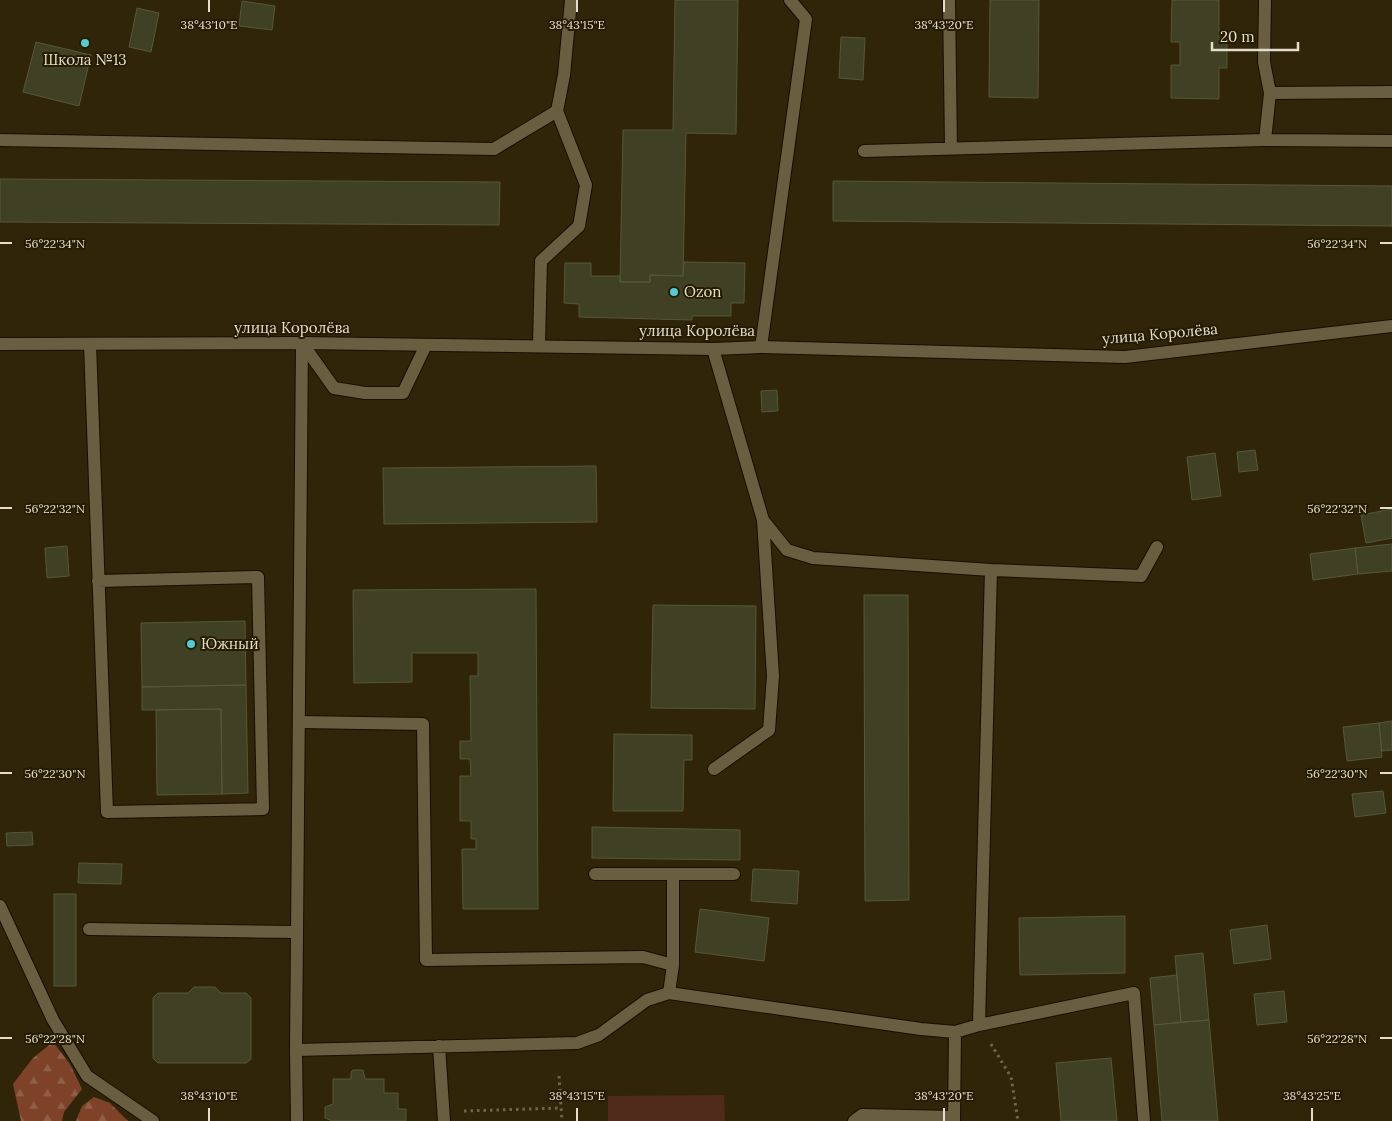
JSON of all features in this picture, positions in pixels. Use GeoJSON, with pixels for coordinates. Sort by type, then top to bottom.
{"type":"FeatureCollection","features":[{"type":"Feature","properties":{"kind":"street"},"geometry":{"type":"LineString","coordinates":[[539,345],[541,261],[579,226],[586,185],[557,111],[564,75],[571,0]]}},
{"type":"Feature","properties":{"kind":"street"},"geometry":{"type":"LineString","coordinates":[[761,346],[806,19],[790,0]]}},
{"type":"Feature","properties":{"kind":"street"},"geometry":{"type":"LineString","coordinates":[[949,0],[951,148]]}},
{"type":"Feature","properties":{"kind":"street"},"geometry":{"type":"LineString","coordinates":[[1265,0],[1264,62],[1270,93],[1265,140]]}},
{"type":"Feature","properties":{"kind":"street"},"geometry":{"type":"LineString","coordinates":[[1270,93],[1392,92]]}},
{"type":"Feature","properties":{"kind":"street"},"geometry":{"type":"LineString","coordinates":[[0,140],[494,149],[557,111]]}},
{"type":"Feature","properties":{"kind":"street"},"geometry":{"type":"LineString","coordinates":[[864,151],[1265,140],[1392,141]]}},
{"type":"Feature","properties":{"kind":"street","name":"улица Королёва"},"geometry":{"type":"LineString","coordinates":[[0,344],[302,343],[713,349],[761,346],[1125,356],[1392,326]]}},
{"type":"Feature","properties":{"kind":"street"},"geometry":{"type":"LineString","coordinates":[[302,343],[334,388],[365,393],[404,393],[426,345]]}},
{"type":"Feature","properties":{"kind":"street"},"geometry":{"type":"LineString","coordinates":[[297,1121],[302,343]]}},
{"type":"Feature","properties":{"kind":"street"},"geometry":{"type":"LineString","coordinates":[[90,344],[98,581],[107,812],[263,809],[258,577],[98,581]]}},
{"type":"Feature","properties":{"kind":"street"},"geometry":{"type":"LineString","coordinates":[[713,349],[763,520],[773,676],[769,730],[714,769]]}},
{"type":"Feature","properties":{"kind":"street"},"geometry":{"type":"LineString","coordinates":[[763,520],[788,550],[813,558],[991,570],[1141,576],[1157,547]]}},
{"type":"Feature","properties":{"kind":"street"},"geometry":{"type":"LineString","coordinates":[[978,1025],[991,570]]}},
{"type":"Feature","properties":{"kind":"street"},"geometry":{"type":"LineString","coordinates":[[300,722],[423,724],[426,960],[643,957],[673,965]]}},
{"type":"Feature","properties":{"kind":"street"},"geometry":{"type":"LineString","coordinates":[[595,874],[734,874]]}},
{"type":"Feature","properties":{"kind":"street"},"geometry":{"type":"LineString","coordinates":[[669,993],[673,965],[673,874]]}},
{"type":"Feature","properties":{"kind":"street"},"geometry":{"type":"LineString","coordinates":[[0,906],[53,1020],[87,1076],[153,1121]]}},
{"type":"Feature","properties":{"kind":"street"},"geometry":{"type":"LineString","coordinates":[[89,929],[297,932]]}},
{"type":"Feature","properties":{"kind":"street"},"geometry":{"type":"LineString","coordinates":[[296,1050],[577,1043],[599,1035],[647,1000],[669,993],[921,1030],[955,1032],[978,1025],[1134,993],[1144,1121]]}},
{"type":"Feature","properties":{"kind":"street"},"geometry":{"type":"LineString","coordinates":[[854,1121],[862,1115],[954,1119],[955,1032]]}},
{"type":"Feature","properties":{"kind":"street"},"geometry":{"type":"LineString","coordinates":[[440,1046],[444,1116]]}},
{"type":"Feature","properties":{"kind":"path"},"geometry":{"type":"LineString","coordinates":[[978,1025],[1011,1077],[1018,1121]]}},
{"type":"Feature","properties":{"kind":"path"},"geometry":{"type":"LineString","coordinates":[[559,1076],[562,1121]]}},
{"type":"Feature","properties":{"kind":"path"},"geometry":{"type":"LineString","coordinates":[[444,1116],[562,1108]]}},
{"type":"Feature","properties":{"kind":"shaded area"},"geometry":{"type":"Polygon","coordinates":[[[724,1095],[725,1121],[608,1121],[608,1096],[724,1095]]]}},
{"type":"Feature","properties":{"kind":"green space"},"geometry":{"type":"Polygon","coordinates":[[[53,1042],[70,1064],[82,1089],[64,1112],[62,1121],[21,1121],[13,1084],[33,1058],[53,1042]]]}},
{"type":"Feature","properties":{"kind":"green space"},"geometry":{"type":"Polygon","coordinates":[[[94,1097],[110,1103],[128,1121],[76,1121],[82,1106],[94,1097]]]}},
{"type":"Feature","properties":{"kind":"building"},"geometry":{"type":"Polygon","coordinates":[[[675,0],[738,0],[736,134],[686,133],[683,276],[650,275],[650,282],[620,282],[623,130],[673,130],[675,0]]]}},
{"type":"Feature","properties":{"kind":"building"},"geometry":{"type":"Polygon","coordinates":[[[990,0],[1039,0],[1038,98],[989,97],[990,0]]]}},
{"type":"Feature","properties":{"kind":"building"},"geometry":{"type":"Polygon","coordinates":[[[1172,0],[1219,0],[1219,40],[1227,40],[1227,68],[1219,68],[1219,99],[1171,98],[1171,65],[1180,65],[1180,42],[1171,42],[1172,0]]]}},
{"type":"Feature","properties":{"kind":"building"},"geometry":{"type":"Polygon","coordinates":[[[242,1],[275,6],[272,30],[239,26],[242,1]]]}},
{"type":"Feature","properties":{"kind":"building"},"geometry":{"type":"Polygon","coordinates":[[[137,8],[159,13],[151,52],[129,47],[137,8]]]}},
{"type":"Feature","properties":{"kind":"building"},"geometry":{"type":"Polygon","coordinates":[[[841,37],[865,38],[863,80],[839,78],[841,37]]]}},
{"type":"Feature","properties":{"kind":"building"},"geometry":{"type":"Polygon","coordinates":[[[36,42],[91,55],[79,106],[23,92],[36,42]]]}},
{"type":"Feature","properties":{"kind":"building"},"geometry":{"type":"Polygon","coordinates":[[[0,179],[500,182],[499,225],[0,222],[0,179]]]}},
{"type":"Feature","properties":{"kind":"building"},"geometry":{"type":"Polygon","coordinates":[[[833,181],[1392,186],[1392,226],[833,221],[833,181]]]}},
{"type":"Feature","properties":{"kind":"building"},"geometry":{"type":"Polygon","coordinates":[[[684,262],[745,263],[744,303],[731,303],[731,316],[692,316],[692,320],[579,317],[579,304],[564,303],[565,263],[591,263],[591,276],[620,276],[620,282],[650,282],[650,275],[683,276],[684,262]]]}},
{"type":"Feature","properties":{"kind":"building"},"geometry":{"type":"Polygon","coordinates":[[[777,390],[778,411],[762,412],[761,391],[777,390]]]}},
{"type":"Feature","properties":{"kind":"building"},"geometry":{"type":"Polygon","coordinates":[[[1255,450],[1258,470],[1239,472],[1237,452],[1255,450]]]}},
{"type":"Feature","properties":{"kind":"building"},"geometry":{"type":"Polygon","coordinates":[[[1215,453],[1221,496],[1192,500],[1187,457],[1215,453]]]}},
{"type":"Feature","properties":{"kind":"building"},"geometry":{"type":"Polygon","coordinates":[[[596,466],[597,522],[384,524],[383,468],[596,466]]]}},
{"type":"Feature","properties":{"kind":"building"},"geometry":{"type":"Polygon","coordinates":[[[1392,509],[1392,538],[1366,543],[1361,515],[1392,509]]]}},
{"type":"Feature","properties":{"kind":"building"},"geometry":{"type":"Polygon","coordinates":[[[1392,544],[1392,571],[1358,574],[1355,548],[1392,544]]]}},
{"type":"Feature","properties":{"kind":"building"},"geometry":{"type":"Polygon","coordinates":[[[67,546],[69,576],[47,578],[45,548],[67,546]]]}},
{"type":"Feature","properties":{"kind":"building"},"geometry":{"type":"Polygon","coordinates":[[[1355,548],[1358,574],[1313,580],[1310,554],[1355,548]]]}},
{"type":"Feature","properties":{"kind":"building"},"geometry":{"type":"Polygon","coordinates":[[[536,589],[538,909],[463,909],[462,849],[476,849],[476,839],[471,839],[471,821],[460,821],[460,776],[471,776],[470,759],[460,759],[460,741],[471,741],[470,676],[478,676],[478,653],[412,653],[412,682],[354,683],[353,590],[536,589]]]}},
{"type":"Feature","properties":{"kind":"building"},"geometry":{"type":"Polygon","coordinates":[[[864,595],[908,595],[909,900],[865,901],[864,595]]]}},
{"type":"Feature","properties":{"kind":"building"},"geometry":{"type":"Polygon","coordinates":[[[653,605],[756,606],[755,709],[651,708],[653,605]]]}},
{"type":"Feature","properties":{"kind":"building"},"geometry":{"type":"Polygon","coordinates":[[[245,621],[246,685],[142,687],[141,623],[245,621]]]}},
{"type":"Feature","properties":{"kind":"building"},"geometry":{"type":"Polygon","coordinates":[[[246,685],[248,793],[222,794],[221,709],[142,710],[142,687],[246,685]]]}},
{"type":"Feature","properties":{"kind":"building"},"geometry":{"type":"Polygon","coordinates":[[[221,709],[222,794],[157,795],[156,710],[221,709]]]}},
{"type":"Feature","properties":{"kind":"building"},"geometry":{"type":"Polygon","coordinates":[[[1392,721],[1392,750],[1382,751],[1379,723],[1392,721]]]}},
{"type":"Feature","properties":{"kind":"building"},"geometry":{"type":"Polygon","coordinates":[[[1379,723],[1382,757],[1347,761],[1343,727],[1379,723]]]}},
{"type":"Feature","properties":{"kind":"building"},"geometry":{"type":"Polygon","coordinates":[[[614,734],[692,735],[692,760],[684,760],[683,811],[613,811],[614,734]]]}},
{"type":"Feature","properties":{"kind":"building"},"geometry":{"type":"Polygon","coordinates":[[[1383,791],[1386,813],[1355,817],[1352,794],[1383,791]]]}},
{"type":"Feature","properties":{"kind":"building"},"geometry":{"type":"Polygon","coordinates":[[[592,827],[740,830],[740,860],[592,858],[592,827]]]}},
{"type":"Feature","properties":{"kind":"building"},"geometry":{"type":"Polygon","coordinates":[[[32,832],[33,845],[7,846],[6,833],[32,832]]]}},
{"type":"Feature","properties":{"kind":"building"},"geometry":{"type":"Polygon","coordinates":[[[79,863],[122,864],[121,884],[78,883],[79,863]]]}},
{"type":"Feature","properties":{"kind":"building"},"geometry":{"type":"Polygon","coordinates":[[[753,869],[799,871],[797,904],[751,901],[753,869]]]}},
{"type":"Feature","properties":{"kind":"building"},"geometry":{"type":"Polygon","coordinates":[[[54,894],[76,894],[76,986],[54,986],[54,894]]]}},
{"type":"Feature","properties":{"kind":"building"},"geometry":{"type":"Polygon","coordinates":[[[700,909],[769,918],[764,961],[695,952],[700,909]]]}},
{"type":"Feature","properties":{"kind":"building"},"geometry":{"type":"Polygon","coordinates":[[[1125,916],[1125,973],[1020,975],[1019,918],[1125,916]]]}},
{"type":"Feature","properties":{"kind":"building"},"geometry":{"type":"Polygon","coordinates":[[[1267,925],[1271,959],[1234,964],[1230,930],[1267,925]]]}},
{"type":"Feature","properties":{"kind":"building"},"geometry":{"type":"Polygon","coordinates":[[[1203,953],[1209,1020],[1181,1022],[1175,956],[1203,953]]]}},
{"type":"Feature","properties":{"kind":"building"},"geometry":{"type":"Polygon","coordinates":[[[1177,975],[1181,1022],[1154,1025],[1150,978],[1177,975]]]}},
{"type":"Feature","properties":{"kind":"building"},"geometry":{"type":"Polygon","coordinates":[[[194,987],[215,987],[221,993],[246,993],[251,998],[251,1059],[246,1063],[158,1063],[153,1058],[153,998],[158,993],[188,993],[194,987]]]}},
{"type":"Feature","properties":{"kind":"building"},"geometry":{"type":"Polygon","coordinates":[[[1284,991],[1287,1022],[1257,1025],[1254,994],[1284,991]]]}},
{"type":"Feature","properties":{"kind":"building"},"geometry":{"type":"Polygon","coordinates":[[[1209,1020],[1218,1121],[1162,1121],[1154,1025],[1209,1020]]]}},
{"type":"Feature","properties":{"kind":"building"},"geometry":{"type":"Polygon","coordinates":[[[1111,1058],[1117,1121],[1061,1121],[1056,1063],[1111,1058]]]}},
{"type":"Feature","properties":{"kind":"building"},"geometry":{"type":"Polygon","coordinates":[[[353,1070],[363,1070],[365,1079],[384,1079],[384,1093],[398,1093],[398,1109],[406,1109],[406,1121],[332,1121],[325,1118],[325,1107],[333,1104],[333,1079],[351,1079],[351,1072],[353,1070]]]}},
{"type":"Feature","properties":{"kind":"place","name":"Школа №13"},"geometry":{"type":"Point","coordinates":[85,43]}},
{"type":"Feature","properties":{"kind":"place","name":"Ozon"},"geometry":{"type":"Point","coordinates":[674,292]}},
{"type":"Feature","properties":{"kind":"place","name":"Южный"},"geometry":{"type":"Point","coordinates":[191,644]}}]}
